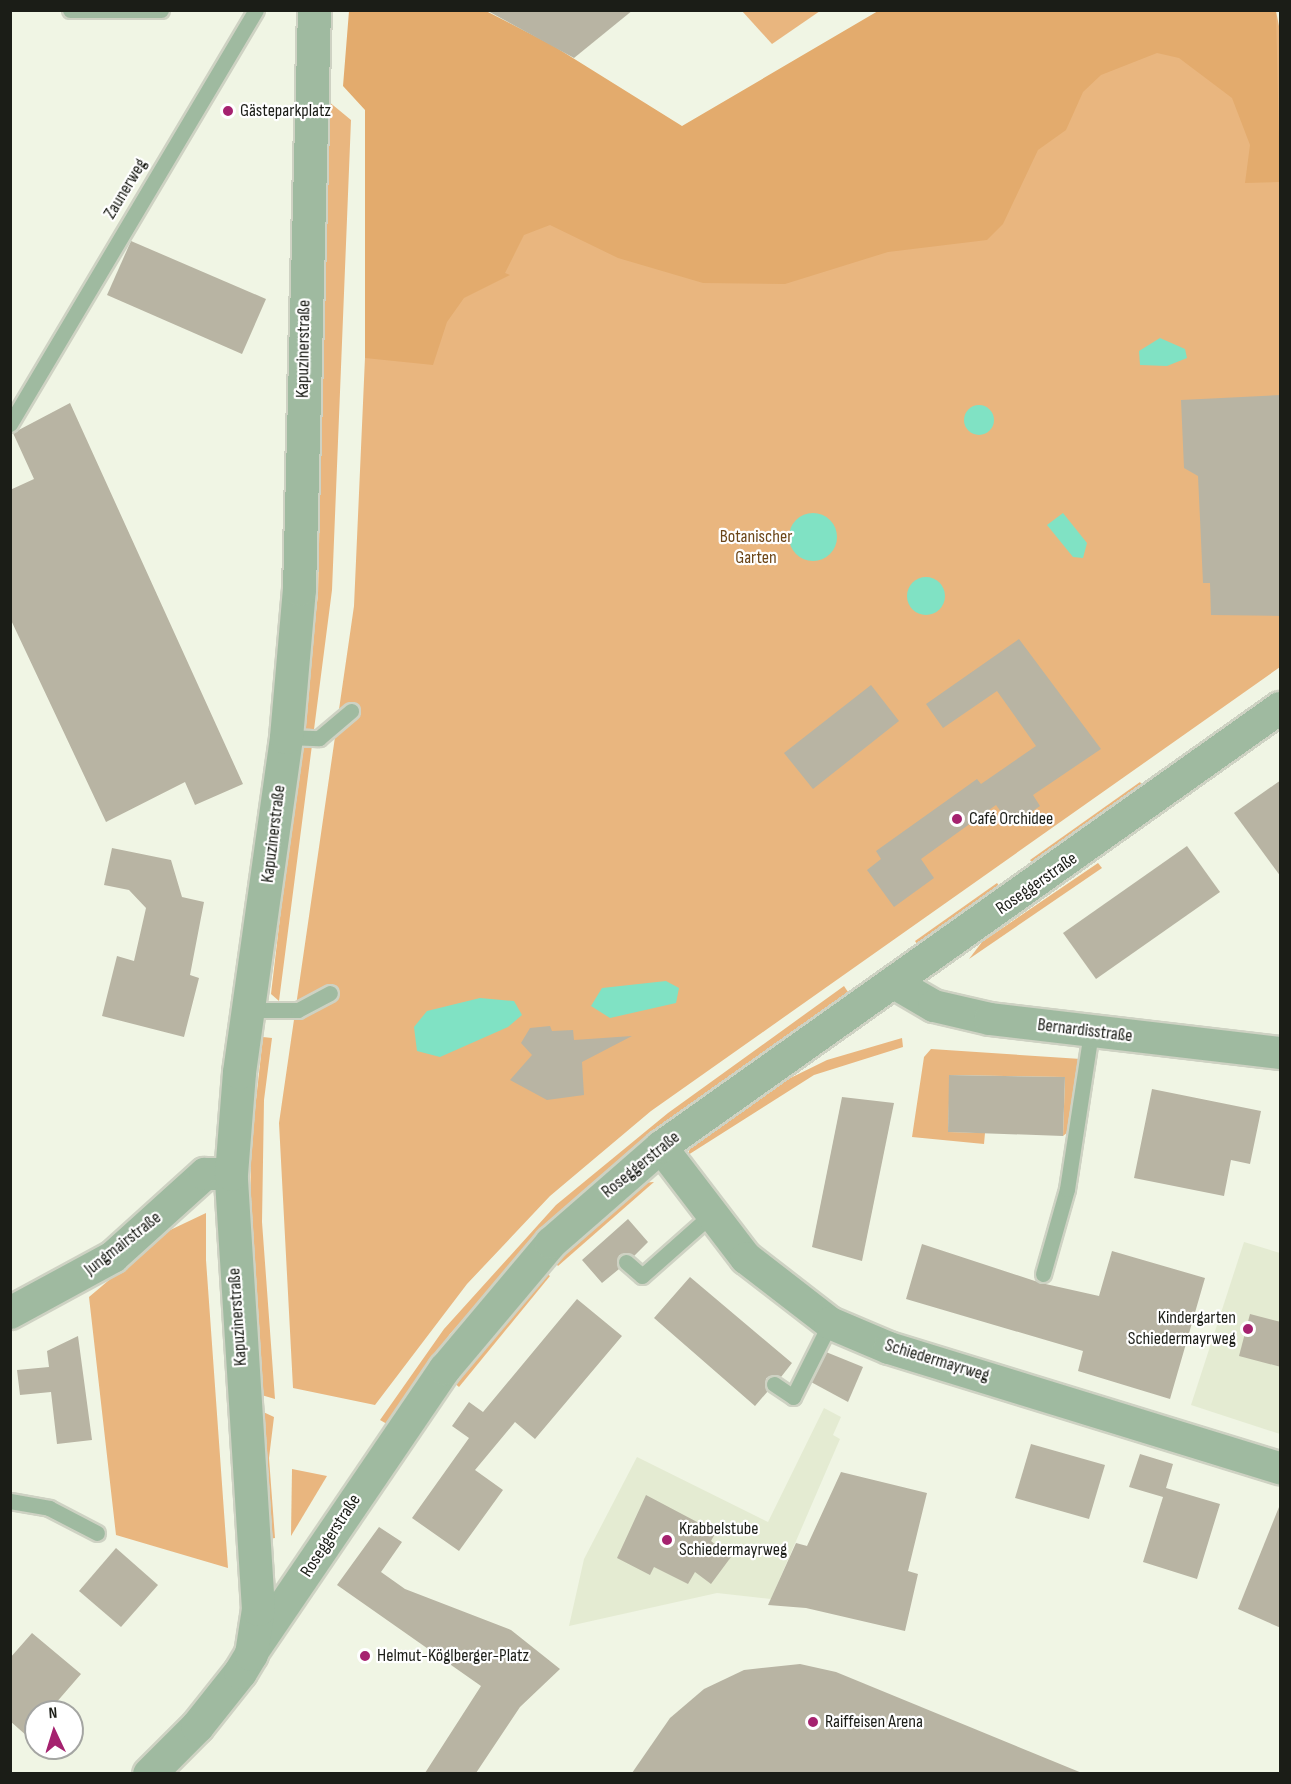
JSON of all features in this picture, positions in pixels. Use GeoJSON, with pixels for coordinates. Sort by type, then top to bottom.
{"type":"FeatureCollection","features":[{"type":"Feature","properties":{"kind":"street","name":"Kapuzinerstraße"},"geometry":{"type":"LineString","coordinates":[[251,1654],[258,1609],[231,1174],[249,1010],[286,737],[299,589],[314,10]]}},
{"type":"Feature","properties":{"kind":"street","name":"Roseggerstraße"},"geometry":{"type":"LineString","coordinates":[[149,1773],[197,1726],[251,1654],[488,1313],[551,1242],[661,1147],[896,984],[1281,708]]}},
{"type":"Feature","properties":{"kind":"street","name":"Bernardisstraße"},"geometry":{"type":"LineString","coordinates":[[896,984],[934,1006],[1091,1032],[1281,1053]]}},
{"type":"Feature","properties":{"kind":"street","name":"Schiedermayrweg"},"geometry":{"type":"LineString","coordinates":[[661,1147],[746,1258],[830,1323],[889,1348],[1281,1468]]}},
{"type":"Feature","properties":{"kind":"street","name":"Jungmairstraße"},"geometry":{"type":"LineString","coordinates":[[10,1313],[113,1257],[205,1174],[231,1174]]}},
{"type":"Feature","properties":{"kind":"lane"},"geometry":{"type":"LineString","coordinates":[[70,10],[161,10]]}},
{"type":"Feature","properties":{"kind":"lane","name":"Zaunerweg"},"geometry":{"type":"LineString","coordinates":[[10,424],[256,10]]}},
{"type":"Feature","properties":{"kind":"lane"},"geometry":{"type":"LineString","coordinates":[[286,737],[319,738],[351,711]]}},
{"type":"Feature","properties":{"kind":"lane"},"geometry":{"type":"LineString","coordinates":[[249,1010],[298,1010],[330,993]]}},
{"type":"Feature","properties":{"kind":"lane"},"geometry":{"type":"LineString","coordinates":[[1043,1274],[1066,1189],[1091,1032]]}},
{"type":"Feature","properties":{"kind":"lane"},"geometry":{"type":"LineString","coordinates":[[626,1262],[642,1276],[712,1214]]}},
{"type":"Feature","properties":{"kind":"lane"},"geometry":{"type":"LineString","coordinates":[[774,1384],[793,1397],[830,1323]]}},
{"type":"Feature","properties":{"kind":"lane"},"geometry":{"type":"LineString","coordinates":[[10,1501],[49,1509],[97,1533]]}},
{"type":"Feature","properties":{"kind":"shaded area"},"geometry":{"type":"Polygon","coordinates":[[[349,11],[486,11],[552,45],[682,126],[878,11],[1276,11],[1280,182],[1245,183],[1250,145],[1232,98],[1179,58],[1157,53],[1101,75],[1083,92],[1066,130],[1038,150],[1003,224],[987,240],[888,252],[785,284],[703,283],[618,258],[550,225],[524,235],[505,273],[510,275],[464,298],[447,322],[433,365],[365,358],[365,110],[343,86],[349,11]]]}},
{"type":"Feature","properties":{"kind":"shaded area"},"geometry":{"type":"Polygon","coordinates":[[[1160,338],[1185,349],[1187,358],[1167,366],[1140,365],[1139,351],[1160,338]]]}},
{"type":"Feature","properties":{"kind":"shaded area"},"geometry":{"type":"Polygon","coordinates":[[[979,405],[990,409],[994,420],[990,431],[979,435],[968,431],[964,420],[968,409],[979,405]]]}},
{"type":"Feature","properties":{"kind":"shaded area"},"geometry":{"type":"Polygon","coordinates":[[[808,513],[818,513],[830,520],[837,532],[837,542],[830,554],[818,561],[808,561],[793,550],[789,542],[789,532],[800,517],[808,513]]]}},
{"type":"Feature","properties":{"kind":"shaded area"},"geometry":{"type":"Polygon","coordinates":[[[1063,513],[1087,543],[1083,558],[1073,557],[1047,525],[1063,513]]]}},
{"type":"Feature","properties":{"kind":"shaded area"},"geometry":{"type":"Polygon","coordinates":[[[926,577],[933,578],[939,583],[944,589],[944,603],[939,609],[933,614],[926,615],[919,614],[913,609],[908,603],[907,596],[908,589],[913,583],[919,578],[926,577]]]}},
{"type":"Feature","properties":{"kind":"shaded area"},"geometry":{"type":"Polygon","coordinates":[[[666,981],[679,988],[676,1003],[610,1018],[591,1006],[602,988],[666,981]]]}},
{"type":"Feature","properties":{"kind":"shaded area"},"geometry":{"type":"Polygon","coordinates":[[[480,998],[514,1001],[522,1015],[508,1027],[440,1057],[417,1051],[414,1027],[427,1011],[480,998]]]}},
{"type":"Feature","properties":{"kind":"shaded area","name":"Kindergarten Schiedermayrweg"},"geometry":{"type":"Polygon","coordinates":[[[1244,1242],[1280,1253],[1280,1434],[1191,1405],[1244,1242]]]}},
{"type":"Feature","properties":{"kind":"shaded area"},"geometry":{"type":"Polygon","coordinates":[[[824,1408],[841,1417],[833,1435],[840,1439],[771,1599],[717,1593],[569,1626],[584,1559],[637,1457],[768,1522],[824,1408]]]}},
{"type":"Feature","properties":{"kind":"green space"},"geometry":{"type":"Polygon","coordinates":[[[742,11],[820,11],[772,44],[742,11]]]}},
{"type":"Feature","properties":{"kind":"green space","name":"Botanischer Garten"},"geometry":{"type":"Polygon","coordinates":[[[1276,11],[1280,31],[1280,667],[651,1111],[550,1196],[467,1284],[375,1405],[293,1388],[279,1123],[354,606],[366,335],[379,267],[681,157],[1276,11]]]}},
{"type":"Feature","properties":{"kind":"green space"},"geometry":{"type":"Polygon","coordinates":[[[328,101],[351,120],[332,590],[279,1001],[271,994],[318,594],[328,101]]]}},
{"type":"Feature","properties":{"kind":"green space"},"geometry":{"type":"Polygon","coordinates":[[[1140,782],[1146,791],[1036,869],[1030,860],[1140,782]]]}},
{"type":"Feature","properties":{"kind":"green space"},"geometry":{"type":"Polygon","coordinates":[[[1098,863],[1102,868],[969,959],[982,942],[1098,863]]]}},
{"type":"Feature","properties":{"kind":"green space"},"geometry":{"type":"Polygon","coordinates":[[[997,883],[1003,891],[920,948],[915,941],[997,883]]]}},
{"type":"Feature","properties":{"kind":"green space"},"geometry":{"type":"Polygon","coordinates":[[[844,986],[850,995],[672,1121],[561,1212],[450,1334],[387,1424],[380,1420],[444,1329],[556,1205],[668,1113],[844,986]]]}},
{"type":"Feature","properties":{"kind":"green space"},"geometry":{"type":"Polygon","coordinates":[[[263,1037],[272,1038],[264,1100],[262,1222],[275,1399],[258,1394],[250,1228],[251,1145],[263,1037]]]}},
{"type":"Feature","properties":{"kind":"green space"},"geometry":{"type":"Polygon","coordinates":[[[902,1038],[903,1047],[814,1075],[688,1155],[691,1144],[770,1088],[827,1060],[902,1038]]]}},
{"type":"Feature","properties":{"kind":"green space"},"geometry":{"type":"Polygon","coordinates":[[[931,1049],[1081,1059],[1068,1132],[1063,1136],[1065,1077],[950,1075],[948,1132],[985,1133],[984,1144],[912,1137],[924,1057],[931,1049]]]}},
{"type":"Feature","properties":{"kind":"green space"},"geometry":{"type":"Polygon","coordinates":[[[654,1182],[558,1266],[553,1260],[640,1183],[654,1182]]]}},
{"type":"Feature","properties":{"kind":"green space"},"geometry":{"type":"Polygon","coordinates":[[[206,1213],[206,1260],[228,1568],[116,1535],[89,1297],[166,1232],[206,1213]]]}},
{"type":"Feature","properties":{"kind":"green space"},"geometry":{"type":"Polygon","coordinates":[[[542,1270],[550,1276],[459,1387],[453,1382],[542,1270]]]}},
{"type":"Feature","properties":{"kind":"green space"},"geometry":{"type":"Polygon","coordinates":[[[259,1410],[274,1417],[269,1458],[275,1538],[269,1539],[259,1410]]]}},
{"type":"Feature","properties":{"kind":"green space"},"geometry":{"type":"Polygon","coordinates":[[[292,1469],[327,1476],[291,1536],[292,1469]]]}},
{"type":"Feature","properties":{"kind":"building"},"geometry":{"type":"Polygon","coordinates":[[[486,10],[633,10],[574,58],[486,10]]]}},
{"type":"Feature","properties":{"kind":"building"},"geometry":{"type":"Polygon","coordinates":[[[131,241],[266,299],[242,354],[107,295],[131,241]]]}},
{"type":"Feature","properties":{"kind":"building"},"geometry":{"type":"Polygon","coordinates":[[[1281,395],[1281,616],[1211,615],[1210,583],[1203,583],[1198,476],[1184,468],[1181,400],[1281,395]]]}},
{"type":"Feature","properties":{"kind":"building"},"geometry":{"type":"Polygon","coordinates":[[[70,403],[243,784],[195,805],[185,782],[106,822],[10,618],[10,490],[34,479],[13,433],[70,403]]]}},
{"type":"Feature","properties":{"kind":"building"},"geometry":{"type":"Polygon","coordinates":[[[1019,639],[1101,749],[1033,795],[1040,806],[1011,826],[996,805],[921,859],[934,878],[894,907],[867,870],[881,859],[876,851],[977,779],[981,784],[1036,746],[997,691],[943,728],[926,704],[1019,639]]]}},
{"type":"Feature","properties":{"kind":"building"},"geometry":{"type":"Polygon","coordinates":[[[871,685],[899,721],[813,789],[784,753],[871,685]]]}},
{"type":"Feature","properties":{"kind":"building"},"geometry":{"type":"Polygon","coordinates":[[[1281,780],[1281,877],[1234,813],[1281,780]]]}},
{"type":"Feature","properties":{"kind":"building"},"geometry":{"type":"Polygon","coordinates":[[[1187,846],[1220,892],[1096,979],[1063,933],[1187,846]]]}},
{"type":"Feature","properties":{"kind":"building"},"geometry":{"type":"Polygon","coordinates":[[[112,848],[171,860],[182,897],[204,902],[190,975],[199,978],[184,1037],[102,1016],[117,956],[134,961],[146,908],[129,890],[104,885],[112,848]]]}},
{"type":"Feature","properties":{"kind":"building"},"geometry":{"type":"Polygon","coordinates":[[[550,1026],[552,1031],[573,1030],[574,1040],[632,1036],[582,1062],[584,1095],[547,1100],[510,1080],[532,1055],[521,1043],[530,1028],[550,1026]]]}},
{"type":"Feature","properties":{"kind":"building"},"geometry":{"type":"Polygon","coordinates":[[[949,1075],[1065,1077],[1063,1136],[948,1132],[949,1075]]]}},
{"type":"Feature","properties":{"kind":"building"},"geometry":{"type":"Polygon","coordinates":[[[1152,1089],[1261,1111],[1250,1164],[1231,1160],[1224,1196],[1134,1178],[1152,1089]]]}},
{"type":"Feature","properties":{"kind":"building"},"geometry":{"type":"Polygon","coordinates":[[[842,1097],[894,1103],[862,1261],[812,1247],[842,1097]]]}},
{"type":"Feature","properties":{"kind":"building"},"geometry":{"type":"Polygon","coordinates":[[[628,1219],[648,1242],[634,1256],[619,1255],[619,1269],[602,1283],[582,1260],[628,1219]]]}},
{"type":"Feature","properties":{"kind":"building"},"geometry":{"type":"Polygon","coordinates":[[[922,1244],[1041,1283],[1099,1296],[1112,1251],[1205,1278],[1170,1399],[1078,1371],[1083,1351],[906,1299],[922,1244]]]}},
{"type":"Feature","properties":{"kind":"building"},"geometry":{"type":"Polygon","coordinates":[[[690,1277],[792,1363],[781,1377],[766,1378],[768,1391],[755,1406],[654,1318],[690,1277]]]}},
{"type":"Feature","properties":{"kind":"building"},"geometry":{"type":"Polygon","coordinates":[[[577,1299],[622,1336],[535,1439],[515,1422],[475,1470],[503,1490],[459,1551],[412,1518],[469,1438],[452,1426],[469,1402],[483,1412],[577,1299]]]}},
{"type":"Feature","properties":{"kind":"building"},"geometry":{"type":"Polygon","coordinates":[[[1250,1314],[1281,1322],[1281,1367],[1239,1356],[1250,1314]]]}},
{"type":"Feature","properties":{"kind":"building"},"geometry":{"type":"Polygon","coordinates":[[[78,1336],[92,1440],[57,1444],[51,1392],[20,1395],[17,1370],[49,1367],[47,1351],[78,1336]]]}},
{"type":"Feature","properties":{"kind":"building"},"geometry":{"type":"Polygon","coordinates":[[[826,1352],[863,1367],[848,1402],[811,1382],[826,1352]]]}},
{"type":"Feature","properties":{"kind":"building"},"geometry":{"type":"Polygon","coordinates":[[[1031,1444],[1105,1465],[1089,1519],[1015,1498],[1031,1444]]]}},
{"type":"Feature","properties":{"kind":"building"},"geometry":{"type":"Polygon","coordinates":[[[1140,1454],[1173,1464],[1166,1488],[1220,1504],[1197,1579],[1143,1562],[1163,1497],[1129,1487],[1140,1454]]]}},
{"type":"Feature","properties":{"kind":"building"},"geometry":{"type":"Polygon","coordinates":[[[841,1472],[927,1493],[908,1571],[918,1574],[905,1631],[806,1608],[768,1605],[796,1543],[807,1546],[841,1472]]]}},
{"type":"Feature","properties":{"kind":"building","name":"Krabbelstube Schiedermayrweg"},"geometry":{"type":"Polygon","coordinates":[[[646,1495],[716,1532],[711,1541],[731,1557],[711,1584],[695,1572],[688,1584],[654,1567],[650,1575],[617,1558],[646,1495]]]}},
{"type":"Feature","properties":{"kind":"building"},"geometry":{"type":"Polygon","coordinates":[[[1279,1507],[1281,1507],[1281,1628],[1238,1609],[1279,1507]]]}},
{"type":"Feature","properties":{"kind":"building"},"geometry":{"type":"Polygon","coordinates":[[[379,1527],[402,1542],[381,1572],[405,1589],[511,1630],[560,1669],[520,1707],[476,1773],[425,1773],[481,1686],[337,1585],[379,1527]]]}},
{"type":"Feature","properties":{"kind":"building"},"geometry":{"type":"Polygon","coordinates":[[[116,1548],[158,1585],[121,1627],[79,1591],[116,1548]]]}},
{"type":"Feature","properties":{"kind":"building"},"geometry":{"type":"Polygon","coordinates":[[[32,1633],[81,1674],[58,1700],[24,1700],[24,1733],[10,1721],[10,1658],[32,1633]]]}},
{"type":"Feature","properties":{"kind":"building","name":"Raiffeisen Arena"},"geometry":{"type":"Polygon","coordinates":[[[800,1664],[836,1672],[1082,1773],[632,1773],[670,1718],[704,1689],[744,1670],[800,1664]]]}},
{"type":"Feature","properties":{"kind":"place","name":"Gästeparkplatz"},"geometry":{"type":"Point","coordinates":[228,111]}},
{"type":"Feature","properties":{"kind":"place","name":"Café Orchidee"},"geometry":{"type":"Point","coordinates":[957,819]}},
{"type":"Feature","properties":{"kind":"place","name":"Kindergarten Schiedermayrweg"},"geometry":{"type":"Point","coordinates":[1248,1329]}},
{"type":"Feature","properties":{"kind":"place","name":"Krabbelstube Schiedermayrweg"},"geometry":{"type":"Point","coordinates":[667,1540]}},
{"type":"Feature","properties":{"kind":"place","name":"Helmut-Köglberger-Platz"},"geometry":{"type":"Point","coordinates":[365,1656]}},
{"type":"Feature","properties":{"kind":"place","name":"Raiffeisen Arena"},"geometry":{"type":"Point","coordinates":[813,1722]}}]}
